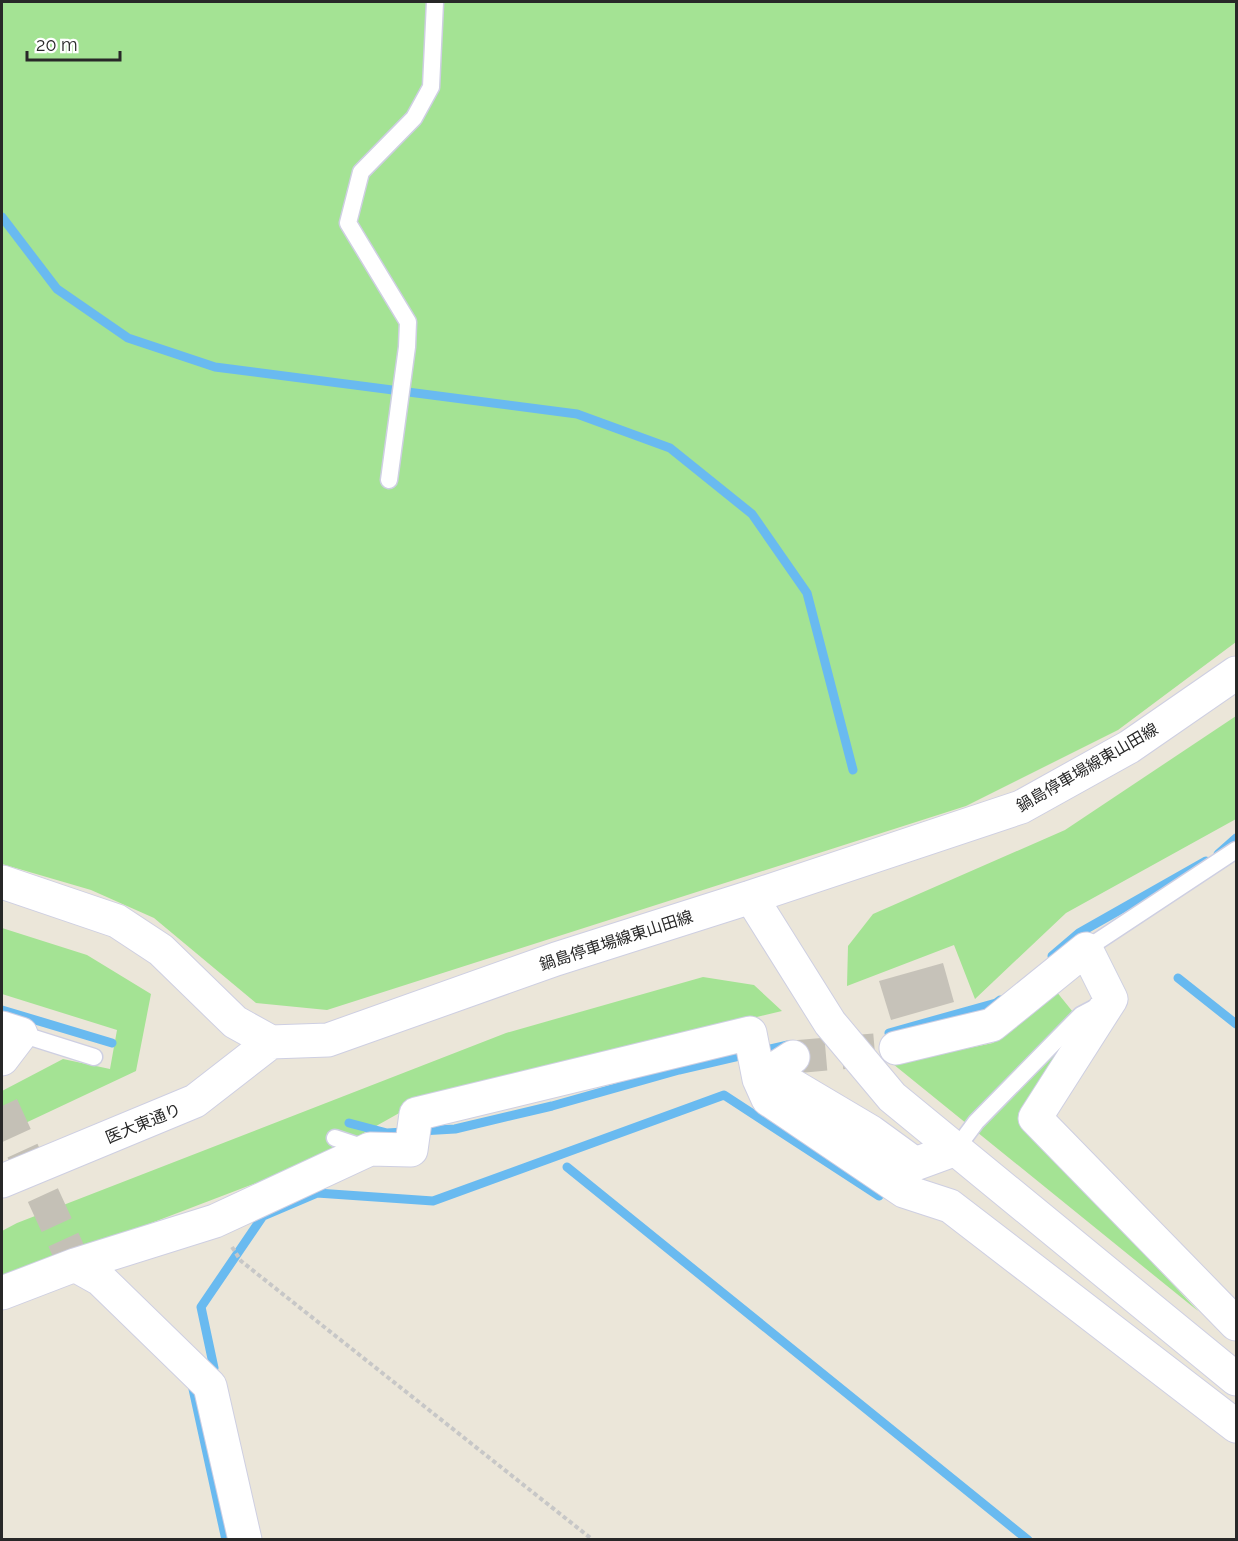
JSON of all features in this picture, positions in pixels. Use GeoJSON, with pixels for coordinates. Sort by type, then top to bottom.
{"type":"FeatureCollection","features":[{"type":"Feature","properties":{"kind":"street","name":"鍋島停車場線東山田線"},"geometry":{"type":"LineString","coordinates":[[271,1042],[328,1040],[556,959],[752,897],[1021,807],[1129,747],[1236,674]]}},
{"type":"Feature","properties":{"kind":"street"},"geometry":{"type":"LineString","coordinates":[[2,882],[117,921],[161,950],[235,1022],[271,1042]]}},
{"type":"Feature","properties":{"kind":"street"},"geometry":{"type":"LineString","coordinates":[[752,897],[830,1023],[892,1097],[1236,1379]]}},
{"type":"Feature","properties":{"kind":"street"},"geometry":{"type":"LineString","coordinates":[[896,1048],[992,1025],[1086,949],[1111,999],[1035,1118],[1236,1323]]}},
{"type":"Feature","properties":{"kind":"street"},"geometry":{"type":"LineString","coordinates":[[2,1059],[11,1031]]}},
{"type":"Feature","properties":{"kind":"street"},"geometry":{"type":"LineString","coordinates":[[2,1293],[75,1265],[215,1221],[370,1149],[411,1150],[416,1114],[750,1033],[758,1073],[768,1099],[904,1191],[950,1206],[1236,1426]]}},
{"type":"Feature","properties":{"kind":"street","name":"医大東通り"},"geometry":{"type":"LineString","coordinates":[[2,1181],[195,1101],[271,1042]]}},
{"type":"Feature","properties":{"kind":"street"},"geometry":{"type":"LineString","coordinates":[[758,1073],[793,1057]]}},
{"type":"Feature","properties":{"kind":"street"},"geometry":{"type":"LineString","coordinates":[[758,1073],[785,1081],[871,1132],[915,1164],[956,1149]]}},
{"type":"Feature","properties":{"kind":"street"},"geometry":{"type":"LineString","coordinates":[[75,1265],[100,1279],[210,1386],[245,1539]]}},
{"type":"Feature","properties":{"kind":"lane"},"geometry":{"type":"LineString","coordinates":[[389,480],[407,347],[408,322],[348,222],[361,172],[414,118],[431,87],[435,2]]}},
{"type":"Feature","properties":{"kind":"lane"},"geometry":{"type":"LineString","coordinates":[[1086,949],[1236,850]]}},
{"type":"Feature","properties":{"kind":"lane"},"geometry":{"type":"LineString","coordinates":[[956,1149],[976,1122],[1082,1015],[1111,999]]}},
{"type":"Feature","properties":{"kind":"lane"},"geometry":{"type":"LineString","coordinates":[[11,1031],[94,1057]]}},
{"type":"Feature","properties":{"kind":"lane"},"geometry":{"type":"LineString","coordinates":[[335,1138],[370,1149]]}},
{"type":"Feature","properties":{"kind":"path"},"geometry":{"type":"LineString","coordinates":[[230,1243],[241,1261],[593,1539]]}},
{"type":"Feature","properties":{"kind":"green space"},"geometry":{"type":"Polygon","coordinates":[[[2,2],[1236,2],[1236,642],[1118,730],[966,806],[327,1010],[256,1003],[154,918],[91,890],[2,864],[2,2]]]}},
{"type":"Feature","properties":{"kind":"green space"},"geometry":{"type":"Polygon","coordinates":[[[1236,716],[1236,819],[1066,913],[975,999],[954,945],[847,986],[848,946],[873,914],[1065,830],[1236,716]]]}},
{"type":"Feature","properties":{"kind":"green space"},"geometry":{"type":"Polygon","coordinates":[[[2,928],[87,955],[151,994],[136,1071],[2,1134],[2,1091],[63,1059],[110,1069],[117,1030],[2,994],[2,928]]]}},
{"type":"Feature","properties":{"kind":"green space"},"geometry":{"type":"Polygon","coordinates":[[[703,977],[754,985],[782,1011],[433,1094],[314,1161],[2,1280],[2,1231],[17,1223],[506,1033],[703,977]]]}},
{"type":"Feature","properties":{"kind":"green space"},"geometry":{"type":"Polygon","coordinates":[[[1056,991],[1081,1022],[1023,1126],[1198,1311],[893,1064],[993,1043],[1056,991]]]}},
{"type":"Feature","properties":{"kind":"building"},"geometry":{"type":"Polygon","coordinates":[[[943,963],[954,1002],[891,1020],[879,981],[943,963]]]}},
{"type":"Feature","properties":{"kind":"waterway"},"geometry":{"type":"LineString","coordinates":[[2,217],[57,289],[128,338],[215,367],[577,414],[670,448],[752,514],[807,593],[853,770]]}},
{"type":"Feature","properties":{"kind":"waterway"},"geometry":{"type":"LineString","coordinates":[[1218,854],[1236,838]]}},
{"type":"Feature","properties":{"kind":"waterway"},"geometry":{"type":"LineString","coordinates":[[1052,956],[1079,933],[1206,861]]}},
{"type":"Feature","properties":{"kind":"waterway"},"geometry":{"type":"LineString","coordinates":[[1178,978],[1236,1024]]}},
{"type":"Feature","properties":{"kind":"waterway"},"geometry":{"type":"LineString","coordinates":[[889,1033],[1000,1000]]}},
{"type":"Feature","properties":{"kind":"waterway"},"geometry":{"type":"LineString","coordinates":[[2,1010],[112,1043]]}},
{"type":"Feature","properties":{"kind":"waterway"},"geometry":{"type":"LineString","coordinates":[[349,1123],[387,1133],[455,1129],[552,1106],[679,1070],[788,1045]]}},
{"type":"Feature","properties":{"kind":"waterway"},"geometry":{"type":"LineString","coordinates":[[214,1368],[201,1307],[263,1216],[317,1193],[433,1201],[724,1095],[879,1196]]}},
{"type":"Feature","properties":{"kind":"waterway"},"geometry":{"type":"LineString","coordinates":[[567,1167],[1028,1540]]}},
{"type":"Feature","properties":{"kind":"waterway"},"geometry":{"type":"LineString","coordinates":[[193,1389],[226,1540]]}},
{"type":"Feature","properties":{"kind":"tunnel"},"geometry":{"type":"LineString","coordinates":[[793,1057],[896,1048]]}},
{"type":"Feature","properties":{"kind":"tunnel"},"geometry":{"type":"LineString","coordinates":[[2,1106],[75,1265]]}}]}
